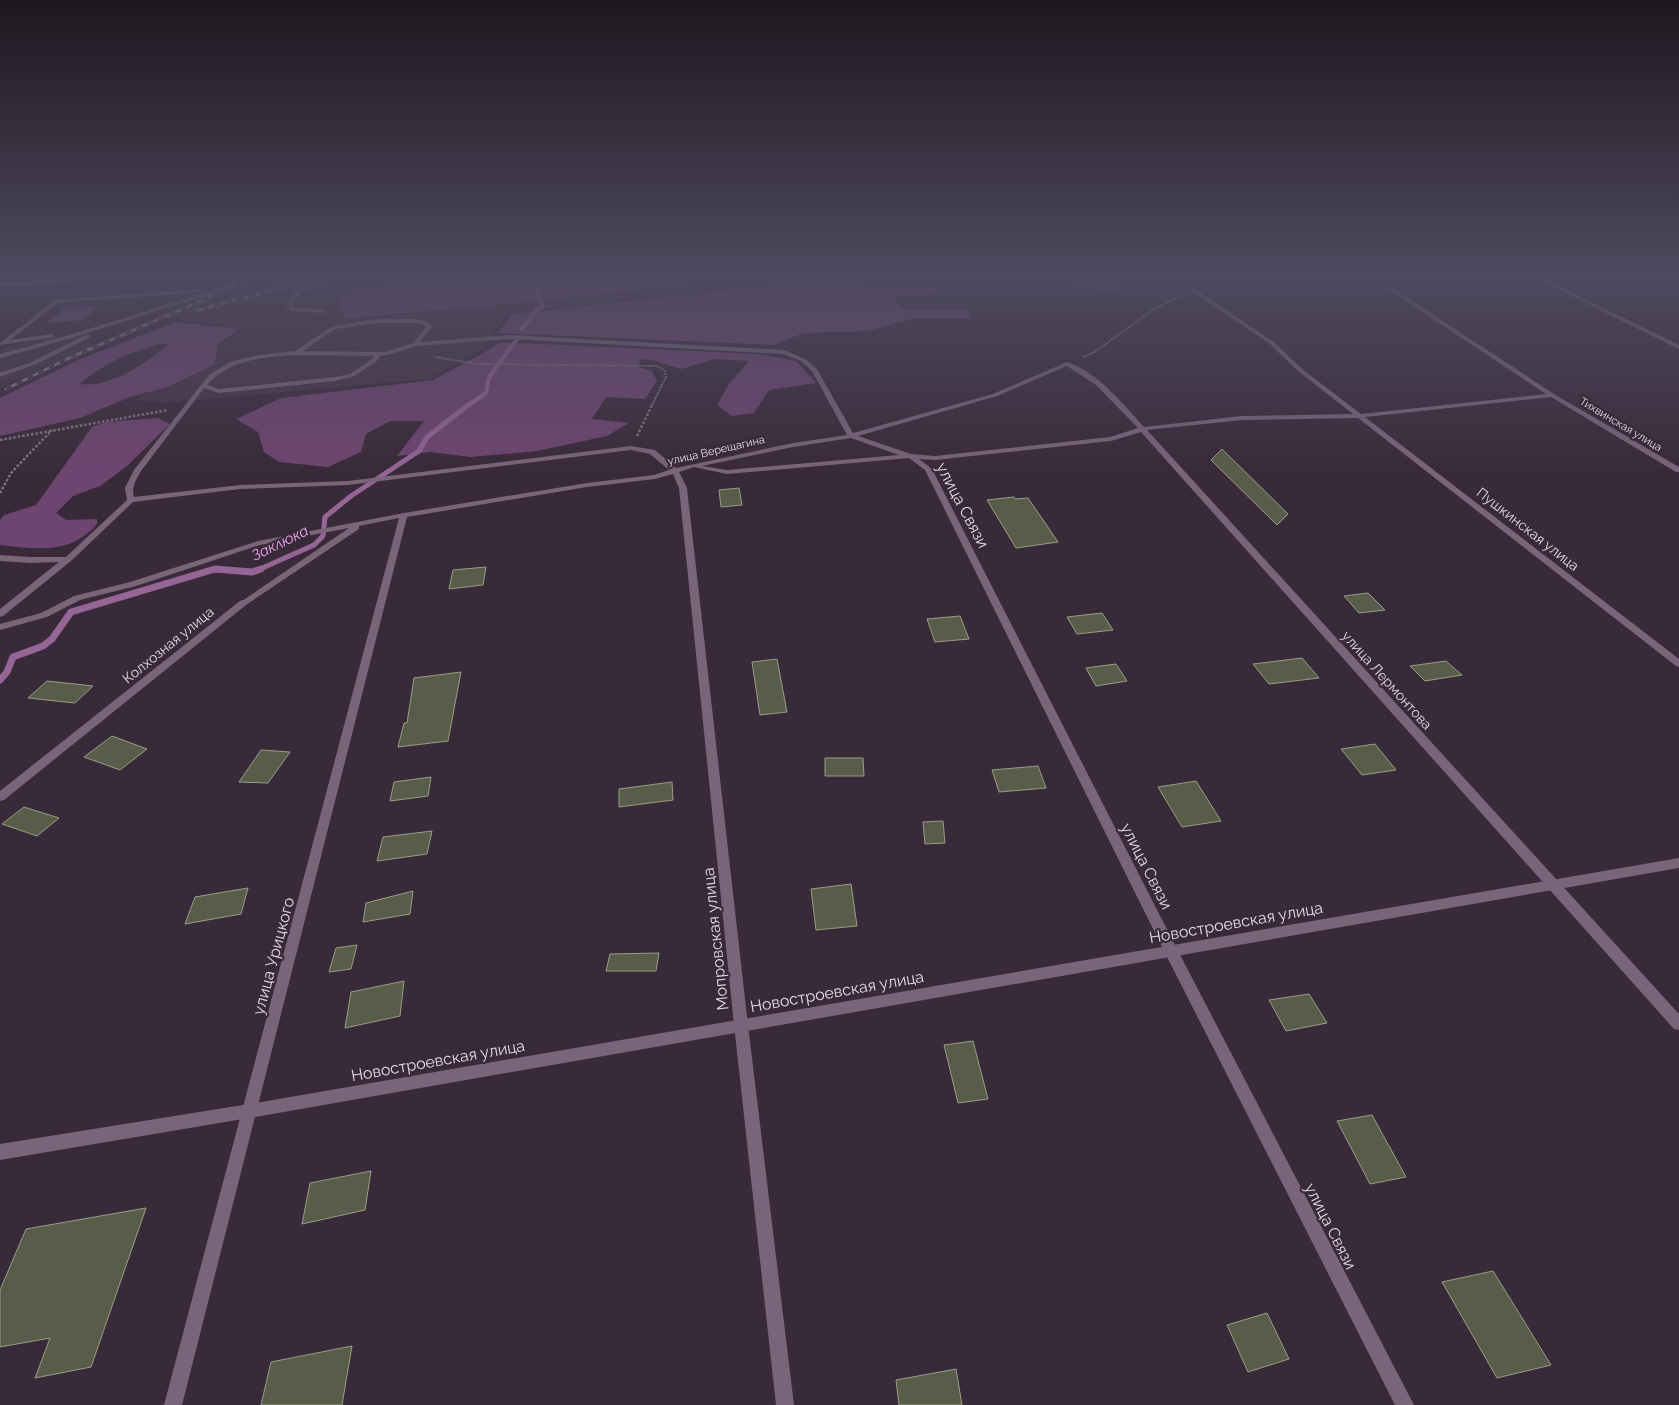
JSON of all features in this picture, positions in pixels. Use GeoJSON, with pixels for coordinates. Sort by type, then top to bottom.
{"type":"FeatureCollection","features":[{"type":"Feature","properties":{"kind":"street"},"geometry":{"type":"LineString","coordinates":[[1,344],[24,341]]}},
{"type":"Feature","properties":{"kind":"street"},"geometry":{"type":"LineString","coordinates":[[0,356],[53,341]]}},
{"type":"Feature","properties":{"kind":"street"},"geometry":{"type":"LineString","coordinates":[[0,375],[34,363],[78,341]]}},
{"type":"Feature","properties":{"kind":"street"},"geometry":{"type":"LineString","coordinates":[[296,353],[314,341]]}},
{"type":"Feature","properties":{"kind":"street"},"geometry":{"type":"LineString","coordinates":[[415,344],[418,341]]}},
{"type":"Feature","properties":{"kind":"street"},"geometry":{"type":"LineString","coordinates":[[131,500],[128,493],[129,484],[207,380],[238,361],[296,353],[377,356],[415,344],[462,341]]}},
{"type":"Feature","properties":{"kind":"street"},"geometry":{"type":"LineString","coordinates":[[575,341],[784,352],[803,360],[815,370],[851,436]]}},
{"type":"Feature","properties":{"kind":"street","name":"Пушкинская улица"},"geometry":{"type":"LineString","coordinates":[[1268,341],[1300,370],[1679,664]]}},
{"type":"Feature","properties":{"kind":"street","name":"Тихвинская улица"},"geometry":{"type":"LineString","coordinates":[[1469,341],[1552,395],[1679,470]]}},
{"type":"Feature","properties":{"kind":"street"},"geometry":{"type":"LineString","coordinates":[[1666,341],[1679,347]]}},
{"type":"Feature","properties":{"kind":"street"},"geometry":{"type":"LineString","coordinates":[[203,386],[219,391],[335,380],[357,372],[375,360],[377,356]]}},
{"type":"Feature","properties":{"kind":"street","name":"улица Лермонтова"},"geometry":{"type":"LineString","coordinates":[[1067,364],[1095,380],[1142,429],[1679,1024]]}},
{"type":"Feature","properties":{"kind":"street","name":"улица Верещагина"},"geometry":{"type":"LineString","coordinates":[[0,627],[44,615],[77,598],[133,584],[258,543],[404,515],[587,485],[655,477],[688,466],[793,445],[851,436],[995,395],[1067,364]]}},
{"type":"Feature","properties":{"kind":"street"},"geometry":{"type":"LineString","coordinates":[[688,466],[727,472],[910,456],[935,458],[1111,439],[1142,429],[1242,418],[1360,416],[1552,395]]}},
{"type":"Feature","properties":{"kind":"street","name":"улица Связи"},"geometry":{"type":"LineString","coordinates":[[851,436],[910,456],[928,469],[1171,951],[1405,1405]]}},
{"type":"Feature","properties":{"kind":"street"},"geometry":{"type":"LineString","coordinates":[[0,614],[68,559],[131,500],[240,487],[348,483],[632,448],[652,452],[675,471]]}},
{"type":"Feature","properties":{"kind":"street","name":"Мопровская улица"},"geometry":{"type":"LineString","coordinates":[[675,471],[683,488],[741,1025],[785,1405]]}},
{"type":"Feature","properties":{"kind":"street","name":"улица Урицкого"},"geometry":{"type":"LineString","coordinates":[[173,1405],[404,515]]}},
{"type":"Feature","properties":{"kind":"street","name":"Колхозная улица"},"geometry":{"type":"LineString","coordinates":[[0,797],[243,602],[361,524]]}},
{"type":"Feature","properties":{"kind":"street"},"geometry":{"type":"LineString","coordinates":[[0,558],[30,560],[68,559]]}},
{"type":"Feature","properties":{"kind":"street","name":"Новостроевская улица"},"geometry":{"type":"LineString","coordinates":[[0,1152],[249,1111],[1679,863]]}},
{"type":"Feature","properties":{"kind":"path"},"geometry":{"type":"LineString","coordinates":[[1067,364],[1094,353],[1111,341]]}},
{"type":"Feature","properties":{"kind":"path"},"geometry":{"type":"LineString","coordinates":[[432,357],[478,364],[657,366],[665,371],[666,377],[632,448]]}},
{"type":"Feature","properties":{"kind":"path"},"geometry":{"type":"LineString","coordinates":[[0,440],[188,407]]}},
{"type":"Feature","properties":{"kind":"path"},"geometry":{"type":"LineString","coordinates":[[0,493],[11,473],[52,430]]}},
{"type":"Feature","properties":{"kind":"shaded area"},"geometry":{"type":"Polygon","coordinates":[[[33,341],[90,341],[92,346],[0,387],[0,349],[33,341]]]}},
{"type":"Feature","properties":{"kind":"shaded area"},"geometry":{"type":"Polygon","coordinates":[[[128,341],[223,341],[218,344],[214,365],[167,387],[130,397],[80,418],[0,436],[0,398],[78,360],[128,341]],[[160,344],[128,355],[97,371],[80,384],[92,384],[116,378],[150,359],[169,344],[160,344]]]}},
{"type":"Feature","properties":{"kind":"shaded area"},"geometry":{"type":"Polygon","coordinates":[[[226,341],[488,341],[481,350],[429,379],[164,403],[137,400],[226,341]]]}},
{"type":"Feature","properties":{"kind":"shaded area"},"geometry":{"type":"Polygon","coordinates":[[[672,341],[785,341],[774,345],[672,341]]]}},
{"type":"Feature","properties":{"kind":"shaded area"},"geometry":{"type":"Polygon","coordinates":[[[499,342],[759,354],[796,361],[816,383],[769,390],[754,413],[732,416],[717,405],[729,384],[749,361],[715,359],[681,369],[652,360],[641,359],[637,367],[651,370],[657,381],[645,399],[606,397],[592,419],[629,423],[607,436],[537,451],[471,457],[430,452],[397,456],[424,421],[390,421],[366,434],[361,452],[328,467],[279,462],[264,452],[258,432],[236,419],[281,398],[433,380],[487,351],[499,342]]]}},
{"type":"Feature","properties":{"kind":"shaded area"},"geometry":{"type":"Polygon","coordinates":[[[158,418],[170,424],[127,466],[100,486],[73,496],[56,513],[66,520],[97,519],[97,524],[87,534],[76,541],[52,548],[0,545],[0,520],[4,515],[36,505],[92,427],[106,422],[158,418]]]}},
{"type":"Feature","properties":{"kind":"building"},"geometry":{"type":"Polygon","coordinates":[[[1222,449],[1288,514],[1277,525],[1211,460],[1222,449]]]}},
{"type":"Feature","properties":{"kind":"building"},"geometry":{"type":"Polygon","coordinates":[[[739,488],[742,505],[721,507],[719,490],[739,488]]]}},
{"type":"Feature","properties":{"kind":"building"},"geometry":{"type":"Polygon","coordinates":[[[1014,497],[1015,499],[1028,498],[1058,542],[1016,548],[987,500],[1014,497]]]}},
{"type":"Feature","properties":{"kind":"building"},"geometry":{"type":"Polygon","coordinates":[[[486,567],[483,585],[449,589],[453,570],[486,567]]]}},
{"type":"Feature","properties":{"kind":"building"},"geometry":{"type":"Polygon","coordinates":[[[1368,593],[1385,610],[1359,613],[1344,596],[1368,593]]]}},
{"type":"Feature","properties":{"kind":"building"},"geometry":{"type":"Polygon","coordinates":[[[1102,613],[1113,630],[1077,634],[1067,617],[1102,613]]]}},
{"type":"Feature","properties":{"kind":"building"},"geometry":{"type":"Polygon","coordinates":[[[960,616],[969,639],[935,642],[927,619],[960,616]]]}},
{"type":"Feature","properties":{"kind":"building"},"geometry":{"type":"Polygon","coordinates":[[[1302,658],[1319,678],[1269,684],[1253,664],[1302,658]]]}},
{"type":"Feature","properties":{"kind":"building"},"geometry":{"type":"Polygon","coordinates":[[[777,659],[787,712],[760,715],[752,662],[777,659]]]}},
{"type":"Feature","properties":{"kind":"building"},"geometry":{"type":"Polygon","coordinates":[[[1446,661],[1462,675],[1425,681],[1410,666],[1446,661]]]}},
{"type":"Feature","properties":{"kind":"building"},"geometry":{"type":"Polygon","coordinates":[[[1116,664],[1127,681],[1096,686],[1086,668],[1116,664]]]}},
{"type":"Feature","properties":{"kind":"building"},"geometry":{"type":"Polygon","coordinates":[[[461,672],[448,741],[398,747],[404,723],[407,723],[414,678],[461,672]]]}},
{"type":"Feature","properties":{"kind":"building"},"geometry":{"type":"Polygon","coordinates":[[[47,681],[93,686],[75,703],[28,698],[47,681]]]}},
{"type":"Feature","properties":{"kind":"building"},"geometry":{"type":"Polygon","coordinates":[[[112,736],[147,749],[120,770],[84,757],[112,736]]]}},
{"type":"Feature","properties":{"kind":"building"},"geometry":{"type":"Polygon","coordinates":[[[1375,744],[1396,770],[1362,775],[1341,749],[1375,744]]]}},
{"type":"Feature","properties":{"kind":"building"},"geometry":{"type":"Polygon","coordinates":[[[261,750],[290,752],[268,783],[239,782],[261,750]]]}},
{"type":"Feature","properties":{"kind":"building"},"geometry":{"type":"Polygon","coordinates":[[[825,758],[863,758],[864,776],[825,776],[825,758]]]}},
{"type":"Feature","properties":{"kind":"building"},"geometry":{"type":"Polygon","coordinates":[[[1038,766],[1046,788],[999,792],[992,770],[1038,766]]]}},
{"type":"Feature","properties":{"kind":"building"},"geometry":{"type":"Polygon","coordinates":[[[431,777],[428,796],[390,801],[394,782],[431,777]]]}},
{"type":"Feature","properties":{"kind":"building"},"geometry":{"type":"Polygon","coordinates":[[[1196,781],[1221,821],[1182,827],[1158,787],[1196,781]]]}},
{"type":"Feature","properties":{"kind":"building"},"geometry":{"type":"Polygon","coordinates":[[[672,782],[673,800],[619,807],[619,789],[672,782]]]}},
{"type":"Feature","properties":{"kind":"building"},"geometry":{"type":"Polygon","coordinates":[[[24,807],[59,818],[37,836],[2,824],[24,807]]]}},
{"type":"Feature","properties":{"kind":"building"},"geometry":{"type":"Polygon","coordinates":[[[943,821],[945,843],[925,844],[923,822],[943,821]]]}},
{"type":"Feature","properties":{"kind":"building"},"geometry":{"type":"Polygon","coordinates":[[[432,831],[427,854],[377,861],[383,837],[432,831]]]}},
{"type":"Feature","properties":{"kind":"building"},"geometry":{"type":"Polygon","coordinates":[[[851,884],[857,926],[816,930],[811,889],[851,884]]]}},
{"type":"Feature","properties":{"kind":"building"},"geometry":{"type":"Polygon","coordinates":[[[248,888],[241,914],[185,924],[195,897],[248,888]]]}},
{"type":"Feature","properties":{"kind":"building"},"geometry":{"type":"Polygon","coordinates":[[[413,891],[410,914],[363,922],[366,903],[413,891]]]}},
{"type":"Feature","properties":{"kind":"building"},"geometry":{"type":"Polygon","coordinates":[[[357,945],[351,969],[329,972],[336,948],[357,945]]]}},
{"type":"Feature","properties":{"kind":"building"},"geometry":{"type":"Polygon","coordinates":[[[659,953],[656,971],[606,971],[610,954],[659,953]]]}},
{"type":"Feature","properties":{"kind":"building"},"geometry":{"type":"Polygon","coordinates":[[[404,981],[400,1016],[345,1028],[351,992],[404,981]]]}},
{"type":"Feature","properties":{"kind":"building"},"geometry":{"type":"Polygon","coordinates":[[[1309,994],[1327,1023],[1286,1031],[1269,1000],[1309,994]]]}},
{"type":"Feature","properties":{"kind":"building"},"geometry":{"type":"Polygon","coordinates":[[[973,1041],[988,1099],[958,1103],[944,1045],[973,1041]]]}},
{"type":"Feature","properties":{"kind":"building"},"geometry":{"type":"Polygon","coordinates":[[[1372,1115],[1406,1177],[1370,1184],[1337,1121],[1372,1115]]]}},
{"type":"Feature","properties":{"kind":"building"},"geometry":{"type":"Polygon","coordinates":[[[371,1171],[365,1210],[302,1224],[310,1183],[371,1171]]]}},
{"type":"Feature","properties":{"kind":"building"},"geometry":{"type":"Polygon","coordinates":[[[146,1208],[91,1367],[35,1378],[50,1338],[0,1347],[0,1290],[26,1229],[146,1208]]]}},
{"type":"Feature","properties":{"kind":"building"},"geometry":{"type":"Polygon","coordinates":[[[1493,1271],[1551,1365],[1497,1378],[1442,1282],[1493,1271]]]}},
{"type":"Feature","properties":{"kind":"building"},"geometry":{"type":"Polygon","coordinates":[[[1267,1313],[1289,1359],[1248,1372],[1227,1325],[1267,1313]]]}},
{"type":"Feature","properties":{"kind":"building"},"geometry":{"type":"Polygon","coordinates":[[[352,1346],[342,1405],[261,1405],[271,1362],[352,1346]]]}},
{"type":"Feature","properties":{"kind":"building"},"geometry":{"type":"Polygon","coordinates":[[[956,1369],[962,1405],[899,1405],[896,1380],[956,1369]]]}},
{"type":"Feature","properties":{"kind":"waterway","name":"Заклюка"},"geometry":{"type":"LineString","coordinates":[[469,405],[486,393],[489,377],[516,341]]}},
{"type":"Feature","properties":{"kind":"waterway","name":"Заклюка"},"geometry":{"type":"LineString","coordinates":[[258,570],[314,545],[323,536],[325,517],[351,496],[419,451],[427,437],[471,403]]}},
{"type":"Feature","properties":{"kind":"waterway","name":"Заклюка"},"geometry":{"type":"LineString","coordinates":[[0,680],[7,672],[13,657],[43,646],[52,639],[71,612],[215,569],[252,572],[258,570]]}},
{"type":"Feature","properties":{"kind":"waterway","name":"Заклюка"},"geometry":{"type":"LineString","coordinates":[[212,570],[225,570]]}},
{"type":"Feature","properties":{"kind":"railway"},"geometry":{"type":"LineString","coordinates":[[6,389],[110,341]]}}]}
